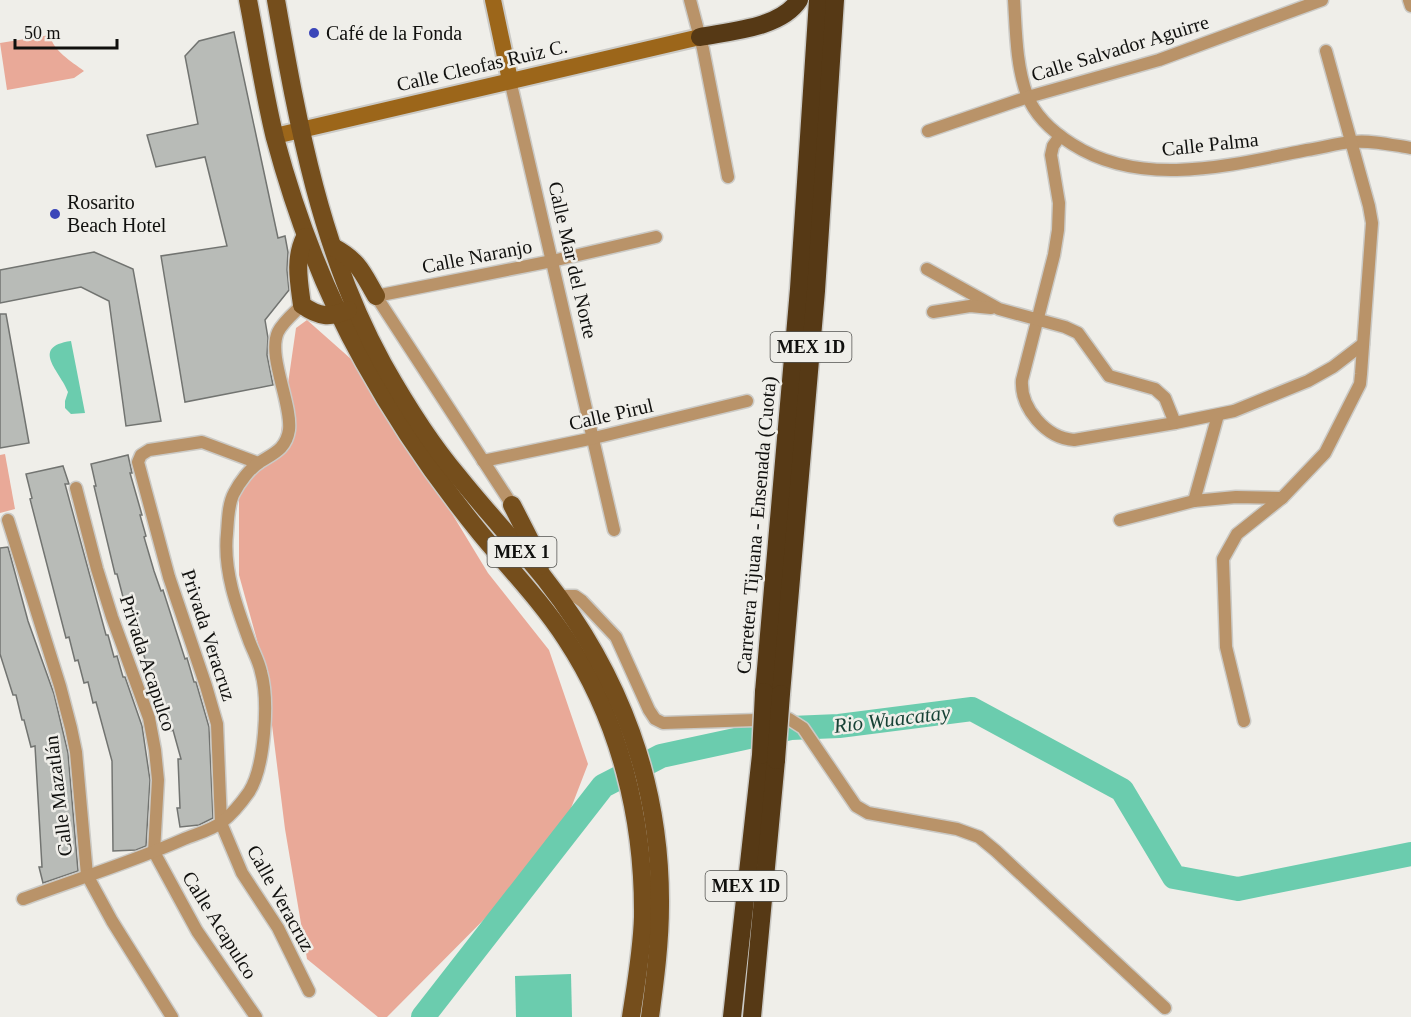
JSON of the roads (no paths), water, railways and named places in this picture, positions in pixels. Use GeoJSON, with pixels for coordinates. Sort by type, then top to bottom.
{"type":"FeatureCollection","features":[{"type":"Feature","properties":{"kind":"highway"},"geometry":{"type":"LineString","coordinates":[[700,37],[772,21],[788,13],[799,0]]}},
{"type":"Feature","properties":{"kind":"highway","name":"Carretera Tijuana - Ensenada (Cuota)"},"geometry":{"type":"LineString","coordinates":[[752,1017],[818,0]]}},
{"type":"Feature","properties":{"kind":"highway","name":"Carretera Tijuana - Ensenada (Cuota)"},"geometry":{"type":"LineString","coordinates":[[773,693],[816,291],[835,0]]}},
{"type":"Feature","properties":{"kind":"highway","name":"Carretera Tijuana - Ensenada (Cuota)"},"geometry":{"type":"LineString","coordinates":[[732,1017],[768,757]]}},
{"type":"Feature","properties":{"kind":"main road","name":"MEX 1"},"geometry":{"type":"LineString","coordinates":[[248,0],[275,136],[305,237],[346,311],[398,421],[453,497],[546,610],[581,664],[632,729],[648,789],[656,836],[660,905],[650,1017]]}},
{"type":"Feature","properties":{"kind":"main road","name":"MEX 1"},"geometry":{"type":"LineString","coordinates":[[276,0],[299,130],[333,248],[346,311],[383,363],[411,411],[443,457],[545,579],[592,647],[612,706],[614,734],[639,839],[643,918],[631,1017]]}},
{"type":"Feature","properties":{"kind":"main road","name":"Calle Mar del Norte"},"geometry":{"type":"LineString","coordinates":[[494,0],[510,80]]}},
{"type":"Feature","properties":{"kind":"main road","name":"Calle Cleofas Ruiz C."},"geometry":{"type":"LineString","coordinates":[[275,136],[700,37]]}},
{"type":"Feature","properties":{"kind":"main road"},"geometry":{"type":"LineString","coordinates":[[305,237],[299,250],[297,267],[302,305],[313,313],[323,316],[346,311]]}},
{"type":"Feature","properties":{"kind":"main road"},"geometry":{"type":"LineString","coordinates":[[333,248],[348,256],[358,265],[376,296]]}},
{"type":"Feature","properties":{"kind":"main road"},"geometry":{"type":"LineString","coordinates":[[512,505],[533,546],[545,579]]}},
{"type":"Feature","properties":{"kind":"street"},"geometry":{"type":"LineString","coordinates":[[690,0],[700,37],[728,177]]}},
{"type":"Feature","properties":{"kind":"street","name":"Calle Palma"},"geometry":{"type":"LineString","coordinates":[[1014,0],[1018,55],[1028,97],[1040,117],[1060,136],[1099,159],[1128,167],[1153,170],[1197,169],[1352,142],[1411,148]]}},
{"type":"Feature","properties":{"kind":"street","name":"Calle Salvador Aguirre"},"geometry":{"type":"LineString","coordinates":[[928,131],[1028,97],[1159,60],[1323,0]]}},
{"type":"Feature","properties":{"kind":"street"},"geometry":{"type":"LineString","coordinates":[[1409,0],[1411,6]]}},
{"type":"Feature","properties":{"kind":"street"},"geometry":{"type":"LineString","coordinates":[[1244,722],[1227,647],[1223,559],[1237,534],[1282,498],[1325,453],[1360,384],[1372,223],[1326,51]]}},
{"type":"Feature","properties":{"kind":"street","name":"Calle Mar del Norte"},"geometry":{"type":"LineString","coordinates":[[510,80],[614,530]]}},
{"type":"Feature","properties":{"kind":"street"},"geometry":{"type":"LineString","coordinates":[[1060,136],[1053,146],[1051,155],[1059,202],[1059,230],[1021,390],[1035,418],[1057,436],[1074,440],[1234,411],[1308,381],[1363,344]]}},
{"type":"Feature","properties":{"kind":"street","name":"Calle Naranjo"},"geometry":{"type":"LineString","coordinates":[[376,296],[552,261],[656,237]]}},
{"type":"Feature","properties":{"kind":"street"},"geometry":{"type":"LineString","coordinates":[[927,269],[999,309]]}},
{"type":"Feature","properties":{"kind":"street"},"geometry":{"type":"LineString","coordinates":[[376,296],[512,505]]}},
{"type":"Feature","properties":{"kind":"street"},"geometry":{"type":"LineString","coordinates":[[23,899],[154,852],[221,823],[249,792],[260,757],[266,703],[260,668],[231,586],[227,544],[232,495],[258,463],[278,452],[288,435],[288,416],[275,344],[283,324],[302,305]]}},
{"type":"Feature","properties":{"kind":"street"},"geometry":{"type":"LineString","coordinates":[[933,312],[970,306],[999,309],[1065,327],[1078,333],[1109,376],[1155,389],[1165,398],[1175,423]]}},
{"type":"Feature","properties":{"kind":"street","name":"Calle Pirul"},"geometry":{"type":"LineString","coordinates":[[483,461],[594,438],[747,401]]}},
{"type":"Feature","properties":{"kind":"street"},"geometry":{"type":"LineString","coordinates":[[1194,501],[1218,414]]}},
{"type":"Feature","properties":{"kind":"street","name":"Privada Veracruz"},"geometry":{"type":"LineString","coordinates":[[221,823],[217,724],[169,577],[138,462],[141,455],[149,450],[195,442],[211,445],[258,463]]}},
{"type":"Feature","properties":{"kind":"street","name":"Privada Acapulco"},"geometry":{"type":"LineString","coordinates":[[76,488],[100,579],[148,718],[155,750],[158,780],[154,852]]}},
{"type":"Feature","properties":{"kind":"street"},"geometry":{"type":"LineString","coordinates":[[1120,520],[1194,501],[1248,497],[1282,498]]}},
{"type":"Feature","properties":{"kind":"street","name":"Calle Mazatlán"},"geometry":{"type":"LineString","coordinates":[[8,520],[60,686],[76,752],[87,875],[112,921],[172,1017]]}},
{"type":"Feature","properties":{"kind":"street"},"geometry":{"type":"LineString","coordinates":[[558,596],[575,596],[616,637],[655,719],[663,723],[789,719],[796,722],[803,728],[855,806],[868,813],[957,829],[979,837],[1165,1008]]}},
{"type":"Feature","properties":{"kind":"street","name":"Calle Veracruz"},"geometry":{"type":"LineString","coordinates":[[221,823],[242,873],[278,927],[309,990]]}},
{"type":"Feature","properties":{"kind":"street","name":"Calle Acapulco"},"geometry":{"type":"LineString","coordinates":[[154,852],[197,931],[256,1017]]}},
{"type":"Feature","properties":{"kind":"waterway","name":"Rio Wuacatay"},"geometry":{"type":"LineString","coordinates":[[423,1017],[603,786],[661,756],[791,728],[839,726],[972,709],[1122,790],[1174,877],[1238,889],[1411,854]]}},
{"type":"Feature","properties":{"kind":"place","name":"Café de la Fonda"},"geometry":{"type":"Point","coordinates":[314,33]}},
{"type":"Feature","properties":{"kind":"place","name":"Rosarito Beach Hotel"},"geometry":{"type":"Point","coordinates":[55,214]}}]}
